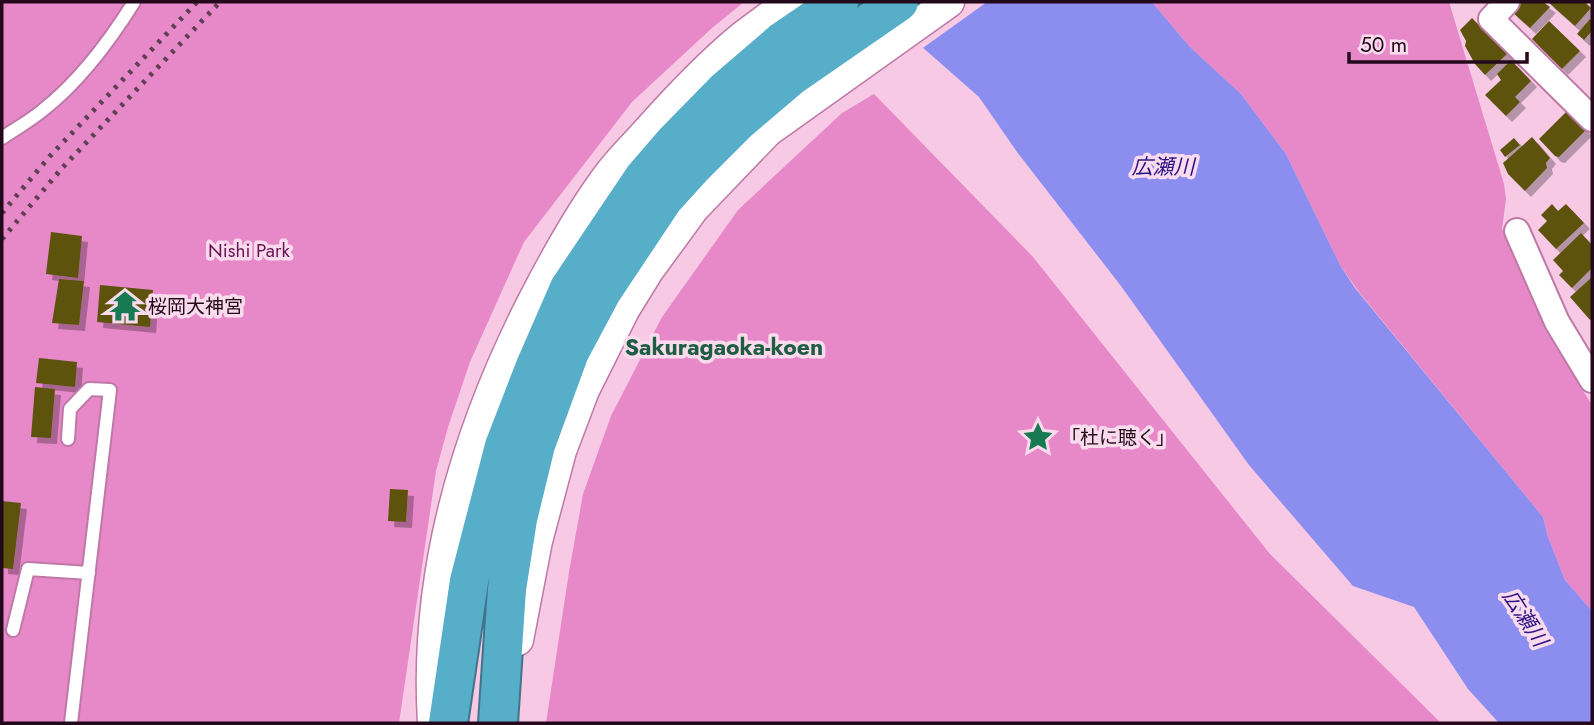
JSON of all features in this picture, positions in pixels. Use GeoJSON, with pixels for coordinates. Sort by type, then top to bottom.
{"type":"FeatureCollection","features":[{"type":"Feature","properties":{"kind":"highway"},"geometry":{"type":"LineString","coordinates":[[500,723],[507,589],[518,519],[536,445],[570,352],[602,292],[664,199],[738,122],[851,30],[899,2]]}},
{"type":"Feature","properties":{"kind":"highway"},"geometry":{"type":"LineString","coordinates":[[448,723],[469,581],[504,446],[569,288],[643,178],[724,91],[782,41],[851,30],[928,2]]}},
{"type":"Feature","properties":{"kind":"street"},"geometry":{"type":"LineString","coordinates":[[433,723],[431,688],[434,623],[445,551],[461,476],[517,332],[557,252],[610,173],[680,94],[741,38],[789,2]]}},
{"type":"Feature","properties":{"kind":"street"},"geometry":{"type":"LineString","coordinates":[[851,30],[949,2]]}},
{"type":"Feature","properties":{"kind":"street"},"geometry":{"type":"LineString","coordinates":[[1507,2],[1492,19],[1592,119]]}},
{"type":"Feature","properties":{"kind":"street"},"geometry":{"type":"LineString","coordinates":[[1517,231],[1557,322],[1592,380]]}},
{"type":"Feature","properties":{"kind":"lane"},"geometry":{"type":"LineString","coordinates":[[2,138],[42,111],[79,78],[134,2]]}},
{"type":"Feature","properties":{"kind":"lane"},"geometry":{"type":"LineString","coordinates":[[68,439],[70,409],[89,389],[110,390],[71,723]]}},
{"type":"Feature","properties":{"kind":"lane"},"geometry":{"type":"LineString","coordinates":[[13,630],[28,569],[89,573]]}},
{"type":"Feature","properties":{"kind":"green space","name":"Nishi Park"},"geometry":{"type":"Polygon","coordinates":[[[2,2],[744,2],[632,102],[524,242],[470,362],[436,471],[399,723],[2,723],[2,2]]]}},
{"type":"Feature","properties":{"kind":"green space"},"geometry":{"type":"Polygon","coordinates":[[[1152,2],[1449,2],[1504,184],[1506,199],[1502,229],[1548,334],[1592,405],[1592,611],[1565,580],[1543,517],[1359,292],[1340,265],[1286,154],[1241,94],[1189,46],[1152,2]]]}},
{"type":"Feature","properties":{"kind":"green space"},"geometry":{"type":"Polygon","coordinates":[[[874,94],[1033,257],[1270,554],[1441,723],[546,723],[583,494],[611,416],[662,317],[738,210],[842,113],[874,94]]]}},
{"type":"Feature","properties":{"kind":"water","name":"広瀬川"},"geometry":{"type":"Polygon","coordinates":[[[871,2],[1152,2],[1189,46],[1241,94],[1286,154],[1340,265],[1355,288],[1543,517],[1565,580],[1592,611],[1592,723],[1499,723],[1468,689],[1414,607],[1353,586],[1249,465],[1121,286],[1017,152],[979,97],[871,2]]]}},
{"type":"Feature","properties":{"kind":"pier"},"geometry":{"type":"Polygon","coordinates":[[[867,2],[987,2],[920,50],[867,2]]]}},
{"type":"Feature","properties":{"kind":"building"},"geometry":{"type":"Polygon","coordinates":[[[1519,2],[1543,2],[1550,7],[1530,28],[1511,11],[1519,2]]]}},
{"type":"Feature","properties":{"kind":"building"},"geometry":{"type":"Polygon","coordinates":[[[1548,2],[1585,2],[1591,8],[1575,26],[1548,2]]]}},
{"type":"Feature","properties":{"kind":"building"},"geometry":{"type":"Polygon","coordinates":[[[1472,18],[1507,54],[1485,75],[1465,46],[1466,41],[1460,30],[1472,18]]]}},
{"type":"Feature","properties":{"kind":"building"},"geometry":{"type":"Polygon","coordinates":[[[1590,19],[1592,31],[1584,40],[1577,34],[1590,19]]]}},
{"type":"Feature","properties":{"kind":"building"},"geometry":{"type":"Polygon","coordinates":[[[1549,21],[1580,51],[1562,69],[1532,39],[1549,21]]]}},
{"type":"Feature","properties":{"kind":"building"},"geometry":{"type":"Polygon","coordinates":[[[1511,60],[1531,81],[1515,97],[1520,102],[1506,116],[1485,95],[1501,80],[1497,74],[1511,60]]]}},
{"type":"Feature","properties":{"kind":"building"},"geometry":{"type":"Polygon","coordinates":[[[1567,111],[1586,130],[1559,157],[1539,139],[1567,111]]]}},
{"type":"Feature","properties":{"kind":"building"},"geometry":{"type":"Polygon","coordinates":[[[1532,137],[1550,158],[1546,163],[1547,168],[1525,191],[1508,174],[1503,163],[1532,137]]]}},
{"type":"Feature","properties":{"kind":"building"},"geometry":{"type":"Polygon","coordinates":[[[1514,138],[1520,145],[1505,157],[1500,150],[1514,138]]]}},
{"type":"Feature","properties":{"kind":"building"},"geometry":{"type":"Polygon","coordinates":[[[1552,204],[1558,211],[1566,204],[1584,223],[1556,249],[1538,230],[1547,221],[1541,215],[1552,204]]]}},
{"type":"Feature","properties":{"kind":"building"},"geometry":{"type":"Polygon","coordinates":[[[51,232],[82,236],[78,278],[46,274],[51,232]]]}},
{"type":"Feature","properties":{"kind":"building"},"geometry":{"type":"Polygon","coordinates":[[[1581,233],[1592,245],[1592,268],[1572,288],[1559,275],[1563,271],[1553,260],[1581,233]]]}},
{"type":"Feature","properties":{"kind":"building"},"geometry":{"type":"Polygon","coordinates":[[[1592,277],[1592,318],[1590,320],[1570,297],[1592,277]]]}},
{"type":"Feature","properties":{"kind":"building"},"geometry":{"type":"Polygon","coordinates":[[[59,279],[84,281],[79,325],[52,323],[59,279]]]}},
{"type":"Feature","properties":{"kind":"building","name":"桜岡大神宮"},"geometry":{"type":"Polygon","coordinates":[[[100,285],[153,290],[150,327],[97,322],[100,285]]]}},
{"type":"Feature","properties":{"kind":"building"},"geometry":{"type":"Polygon","coordinates":[[[39,358],[77,362],[75,387],[36,383],[39,358]]]}},
{"type":"Feature","properties":{"kind":"building"},"geometry":{"type":"Polygon","coordinates":[[[35,387],[55,389],[51,438],[31,437],[35,387]]]}},
{"type":"Feature","properties":{"kind":"building"},"geometry":{"type":"Polygon","coordinates":[[[390,489],[408,490],[406,522],[388,521],[390,489]]]}},
{"type":"Feature","properties":{"kind":"building"},"geometry":{"type":"Polygon","coordinates":[[[2,501],[21,503],[13,569],[2,568],[2,501]]]}},
{"type":"Feature","properties":{"kind":"railway"},"geometry":{"type":"LineString","coordinates":[[2,213],[50,156],[197,2]]}},
{"type":"Feature","properties":{"kind":"railway"},"geometry":{"type":"LineString","coordinates":[[2,239],[63,167],[220,2]]}},
{"type":"Feature","properties":{"kind":"place","name":"桜岡大神宮"},"geometry":{"type":"Point","coordinates":[125,306]}},
{"type":"Feature","properties":{"kind":"place","name":"「杜に聴く」"},"geometry":{"type":"Point","coordinates":[1038,437]}},
{"type":"Feature","properties":{"kind":"district","name":"Sakuragaoka-koen"},"geometry":{"type":"Point","coordinates":[724,347]}}]}
